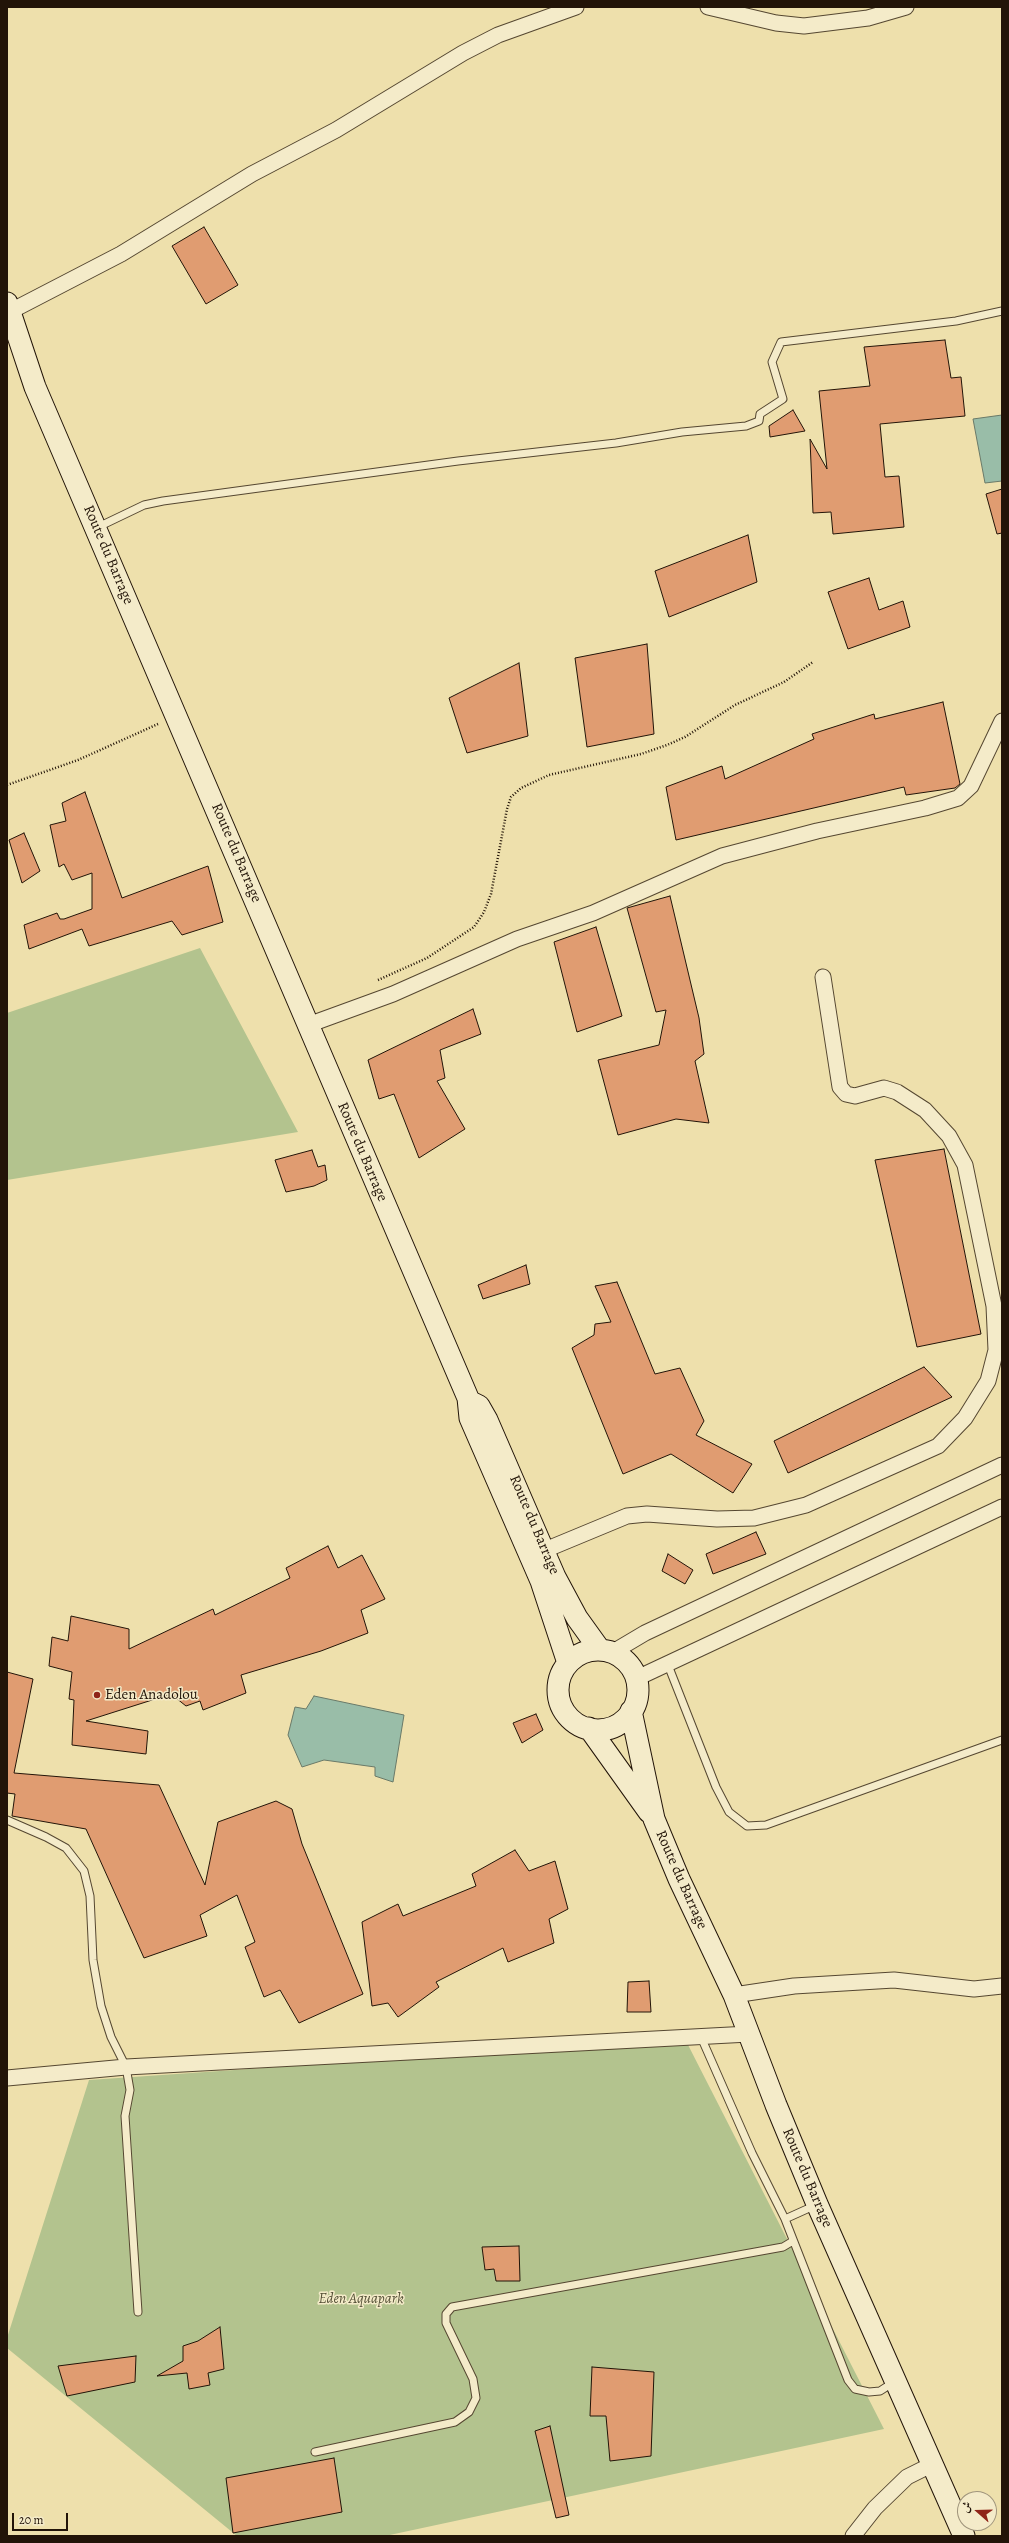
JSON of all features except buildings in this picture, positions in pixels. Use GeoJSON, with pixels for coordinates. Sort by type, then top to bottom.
{"type":"FeatureCollection","features":[{"type":"Feature","properties":{"kind":"main road","name":"Route du Barrage"},"geometry":{"type":"LineString","coordinates":[[9,307],[35,387],[469,1401],[470,1418],[541,1581],[568,1663]]}},
{"type":"Feature","properties":{"kind":"main road","name":"Route du Barrage"},"geometry":{"type":"LineString","coordinates":[[469,1401],[479,1406],[490,1425],[568,1602],[606,1651],[624,1660],[635,1679],[638,1691],[635,1705],[627,1717],[613,1727],[599,1730],[583,1727],[567,1716],[560,1704],[557,1688],[560,1674],[568,1663],[583,1652],[606,1651]]}},
{"type":"Feature","properties":{"kind":"main road","name":"Route du Barrage"},"geometry":{"type":"LineString","coordinates":[[631,1711],[654,1819],[679,1879],[734,1995],[817,2204],[897,2381],[964,2536]]}},
{"type":"Feature","properties":{"kind":"main road","name":"Route du Barrage"},"geometry":{"type":"LineString","coordinates":[[588,1728],[654,1819]]}},
{"type":"Feature","properties":{"kind":"street"},"geometry":{"type":"LineString","coordinates":[[9,307],[107,262],[252,174],[336,130],[463,53],[498,35],[576,7]]}},
{"type":"Feature","properties":{"kind":"street"},"geometry":{"type":"LineString","coordinates":[[708,7],[776,23],[804,26],[868,18],[906,7]]}},
{"type":"Feature","properties":{"kind":"street"},"geometry":{"type":"LineString","coordinates":[[308,1025],[393,994],[517,939],[600,910],[722,856],[817,831],[925,808],[958,798],[971,786],[1002,721]]}},
{"type":"Feature","properties":{"kind":"street"},"geometry":{"type":"LineString","coordinates":[[545,1550],[628,1516],[647,1514],[717,1519],[754,1518],[806,1505],[938,1446],[965,1418],[988,1381],[996,1350],[994,1306],[965,1165],[949,1136],[925,1110],[897,1092],[884,1088],[855,1096],[846,1094],[840,1087],[823,977]]}},
{"type":"Feature","properties":{"kind":"street"},"geometry":{"type":"LineString","coordinates":[[606,1651],[1002,1465]]}},
{"type":"Feature","properties":{"kind":"street"},"geometry":{"type":"LineString","coordinates":[[635,1679],[668,1665],[1002,1507]]}},
{"type":"Feature","properties":{"kind":"street"},"geometry":{"type":"LineString","coordinates":[[734,1995],[794,1986],[894,1980],[974,1989],[1002,1986]]}},
{"type":"Feature","properties":{"kind":"street"},"geometry":{"type":"LineString","coordinates":[[7,2078],[126,2067],[749,2034]]}},
{"type":"Feature","properties":{"kind":"street"},"geometry":{"type":"LineString","coordinates":[[853,2536],[875,2508],[907,2477],[933,2464]]}},
{"type":"Feature","properties":{"kind":"lane"},"geometry":{"type":"LineString","coordinates":[[96,528],[144,505],[162,500],[746,426],[759,421],[760,414],[783,399],[772,362],[781,342],[956,321],[1002,310]]}},
{"type":"Feature","properties":{"kind":"lane"},"geometry":{"type":"LineString","coordinates":[[668,1665],[716,1787],[729,1812],[747,1826],[766,1825],[1002,1740]]}},
{"type":"Feature","properties":{"kind":"lane"},"geometry":{"type":"LineString","coordinates":[[7,1820],[46,1837],[66,1848],[84,1871],[90,1896],[93,1960],[101,2006],[111,2037],[126,2067],[130,2090],[125,2116],[138,2312]]}},
{"type":"Feature","properties":{"kind":"lane"},"geometry":{"type":"LineString","coordinates":[[701,2036],[752,2153],[785,2219],[848,2380],[855,2389],[869,2392],[880,2390],[897,2381]]}},
{"type":"Feature","properties":{"kind":"lane"},"geometry":{"type":"LineString","coordinates":[[785,2219],[817,2204]]}},
{"type":"Feature","properties":{"kind":"lane"},"geometry":{"type":"LineString","coordinates":[[315,2452],[455,2422],[469,2412],[476,2398],[474,2379],[446,2323],[446,2314],[452,2307],[784,2247],[793,2241]]}},
{"type":"Feature","properties":{"kind":"path"},"geometry":{"type":"LineString","coordinates":[[372,982],[427,958],[474,927],[484,912],[491,894],[507,809],[511,798],[521,788],[549,775],[641,754],[667,745],[685,737],[735,706],[784,682],[813,662]]}},
{"type":"Feature","properties":{"kind":"path"},"geometry":{"type":"LineString","coordinates":[[7,785],[112,746],[176,715]]}},
{"type":"Feature","properties":{"kind":"green space"},"geometry":{"type":"Polygon","coordinates":[[[200,948],[298,1132],[7,1180],[7,1013],[200,948]]]}},
{"type":"Feature","properties":{"kind":"green space","name":"Eden Aquapark"},"geometry":{"type":"Polygon","coordinates":[[[685,2039],[884,2429],[385,2536],[237,2536],[7,2348],[7,2338],[89,2080],[685,2039]]]}},
{"type":"Feature","properties":{"kind":"shaded area"},"geometry":{"type":"Polygon","coordinates":[[[1002,415],[1002,481],[985,483],[973,419],[1002,415]]]}},
{"type":"Feature","properties":{"kind":"shaded area"},"geometry":{"type":"Polygon","coordinates":[[[314,1696],[404,1715],[393,1782],[375,1776],[375,1767],[324,1760],[302,1767],[288,1735],[295,1707],[306,1709],[314,1696]]]}},
{"type":"Feature","properties":{"kind":"place","name":"Eden Anadolou"},"geometry":{"type":"Point","coordinates":[97,1695]}}]}
